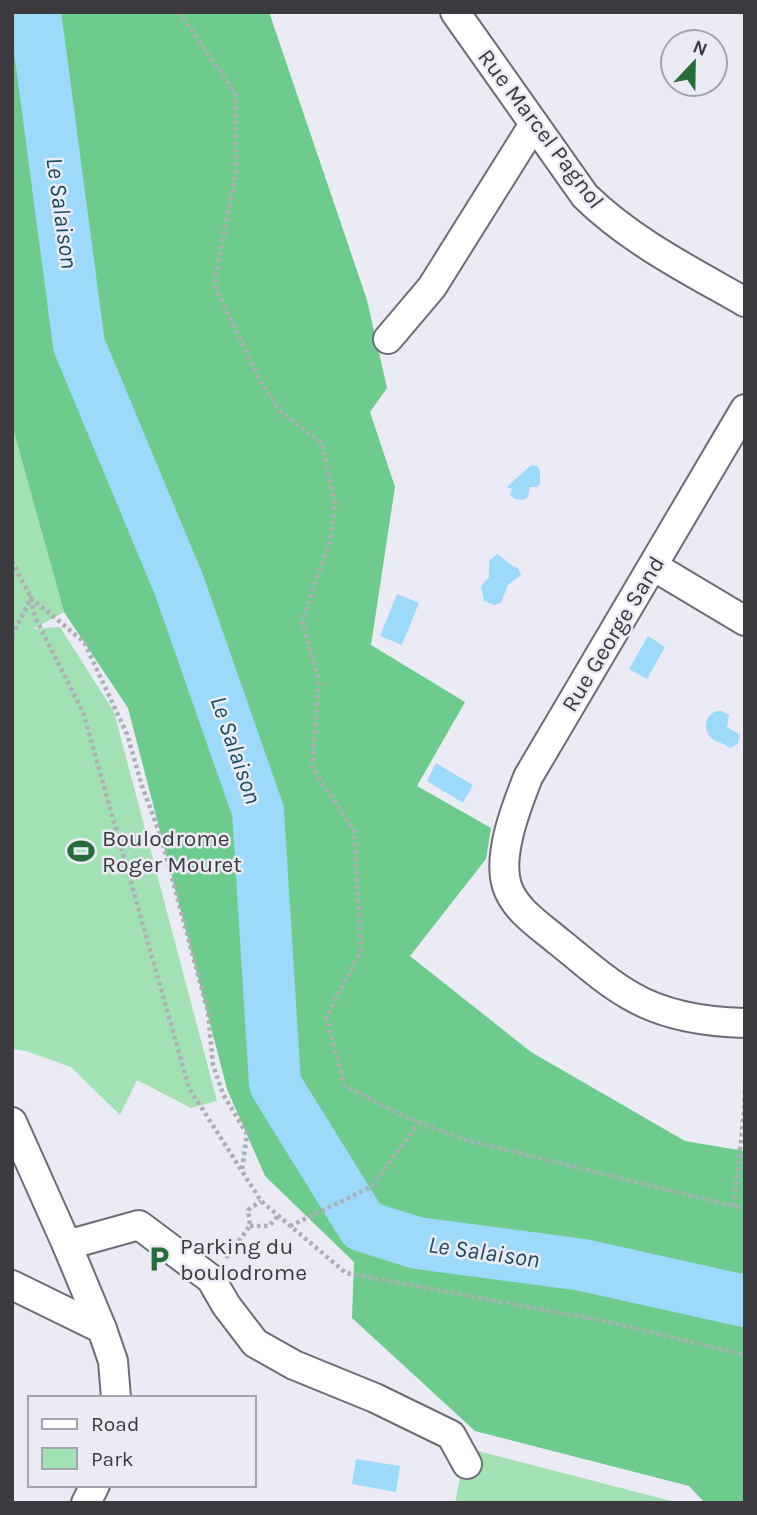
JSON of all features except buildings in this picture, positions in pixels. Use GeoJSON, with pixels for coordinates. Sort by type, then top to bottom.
{"type":"FeatureCollection","features":[{"type":"Feature","properties":{"kind":"street","name":"Rue Marcel Pagnol"},"geometry":{"type":"LineString","coordinates":[[454,12],[585,195],[610,220],[638,240],[745,302]]}},
{"type":"Feature","properties":{"kind":"street"},"geometry":{"type":"LineString","coordinates":[[388,339],[432,286],[534,124]]}},
{"type":"Feature","properties":{"kind":"street","name":"Rue George Sand"},"geometry":{"type":"LineString","coordinates":[[745,409],[528,776],[511,826],[505,869],[507,886],[516,904],[532,920],[632,997],[686,1018],[745,1023]]}},
{"type":"Feature","properties":{"kind":"street"},"geometry":{"type":"LineString","coordinates":[[653,566],[745,621]]}},
{"type":"Feature","properties":{"kind":"street"},"geometry":{"type":"LineString","coordinates":[[12,1122],[102,1329],[113,1361],[116,1396]]}},
{"type":"Feature","properties":{"kind":"street"},"geometry":{"type":"LineString","coordinates":[[67,1245],[139,1224],[211,1279],[226,1305],[255,1343],[294,1365],[375,1398],[451,1435],[467,1464]]}},
{"type":"Feature","properties":{"kind":"street"},"geometry":{"type":"LineString","coordinates":[[12,1285],[102,1329]]}},
{"type":"Feature","properties":{"kind":"street"},"geometry":{"type":"LineString","coordinates":[[86,1503],[94,1487]]}},
{"type":"Feature","properties":{"kind":"path"},"geometry":{"type":"LineString","coordinates":[[179,12],[235,93],[236,172],[214,284],[260,381],[280,411],[322,443],[335,503],[330,540],[302,622],[319,680],[312,768],[354,830],[361,951],[326,1017],[345,1086],[419,1123],[462,1139],[745,1209]]}},
{"type":"Feature","properties":{"kind":"path"},"geometry":{"type":"LineString","coordinates":[[12,561],[30,598],[35,617],[83,712],[189,1088],[261,1202],[346,1273],[609,1322],[745,1355]]}},
{"type":"Feature","properties":{"kind":"path"},"geometry":{"type":"LineString","coordinates":[[12,636],[30,598]]}},
{"type":"Feature","properties":{"kind":"path"},"geometry":{"type":"LineString","coordinates":[[30,598],[84,642],[127,734],[161,837],[208,1012],[213,1065],[223,1094],[247,1133],[242,1171]]}},
{"type":"Feature","properties":{"kind":"path"},"geometry":{"type":"LineString","coordinates":[[734,1206],[745,1084]]}},
{"type":"Feature","properties":{"kind":"path"},"geometry":{"type":"LineString","coordinates":[[290,1226],[371,1187],[419,1123]]}},
{"type":"Feature","properties":{"kind":"path"},"geometry":{"type":"LineString","coordinates":[[211,1279],[250,1226],[248,1210],[261,1202]]}},
{"type":"Feature","properties":{"kind":"path"},"geometry":{"type":"LineString","coordinates":[[250,1226],[269,1226],[278,1216]]}},
{"type":"Feature","properties":{"kind":"green space"},"geometry":{"type":"Polygon","coordinates":[[[12,12],[269,12],[367,300],[387,388],[370,412],[395,487],[371,645],[465,702],[417,786],[491,828],[486,859],[410,956],[531,1052],[685,1141],[745,1151],[745,1503],[705,1503],[689,1486],[475,1431],[352,1318],[354,1262],[265,1176],[227,1089],[128,708],[64,612],[12,425],[12,12]]]}},
{"type":"Feature","properties":{"kind":"green space","name":"Boulodrome Roger Mouret"},"geometry":{"type":"Polygon","coordinates":[[[12,425],[64,612],[33,629],[60,627],[114,712],[217,1101],[191,1108],[137,1080],[120,1115],[71,1067],[26,1051],[12,1049],[12,425]]]}},
{"type":"Feature","properties":{"kind":"green space"},"geometry":{"type":"Polygon","coordinates":[[[466,1448],[679,1503],[455,1503],[466,1448]]]}},
{"type":"Feature","properties":{"kind":"water"},"geometry":{"type":"Polygon","coordinates":[[[531,465],[537,466],[540,471],[540,484],[530,487],[528,497],[523,500],[515,499],[510,495],[512,489],[507,487],[531,465]]]}},
{"type":"Feature","properties":{"kind":"water"},"geometry":{"type":"Polygon","coordinates":[[[497,554],[518,568],[521,575],[508,585],[501,603],[494,605],[484,601],[481,586],[489,577],[489,561],[497,554]]]}},
{"type":"Feature","properties":{"kind":"water"},"geometry":{"type":"Polygon","coordinates":[[[397,594],[419,603],[402,645],[380,636],[397,594]]]}},
{"type":"Feature","properties":{"kind":"water"},"geometry":{"type":"Polygon","coordinates":[[[648,636],[665,647],[647,679],[629,669],[648,636]]]}},
{"type":"Feature","properties":{"kind":"water"},"geometry":{"type":"Polygon","coordinates":[[[716,711],[729,715],[727,727],[740,735],[738,744],[730,748],[714,740],[708,733],[707,720],[716,711]]]}},
{"type":"Feature","properties":{"kind":"water"},"geometry":{"type":"Polygon","coordinates":[[[436,763],[473,785],[463,803],[427,781],[436,763]]]}},
{"type":"Feature","properties":{"kind":"water"},"geometry":{"type":"Polygon","coordinates":[[[356,1459],[400,1466],[396,1492],[352,1484],[356,1459]]]}},
{"type":"Feature","properties":{"kind":"waterway","name":"Le Salaison"},"geometry":{"type":"LineString","coordinates":[[35,12],[79,345],[179,585],[258,811],[275,1084],[363,1226],[417,1243],[583,1265],[745,1301]]}},
{"type":"Feature","properties":{"kind":"place","name":"Boulodrome Roger Mouret"},"geometry":{"type":"Point","coordinates":[81,851]}},
{"type":"Feature","properties":{"kind":"place","name":"Parking du boulodrome"},"geometry":{"type":"Point","coordinates":[159,1259]}}]}
